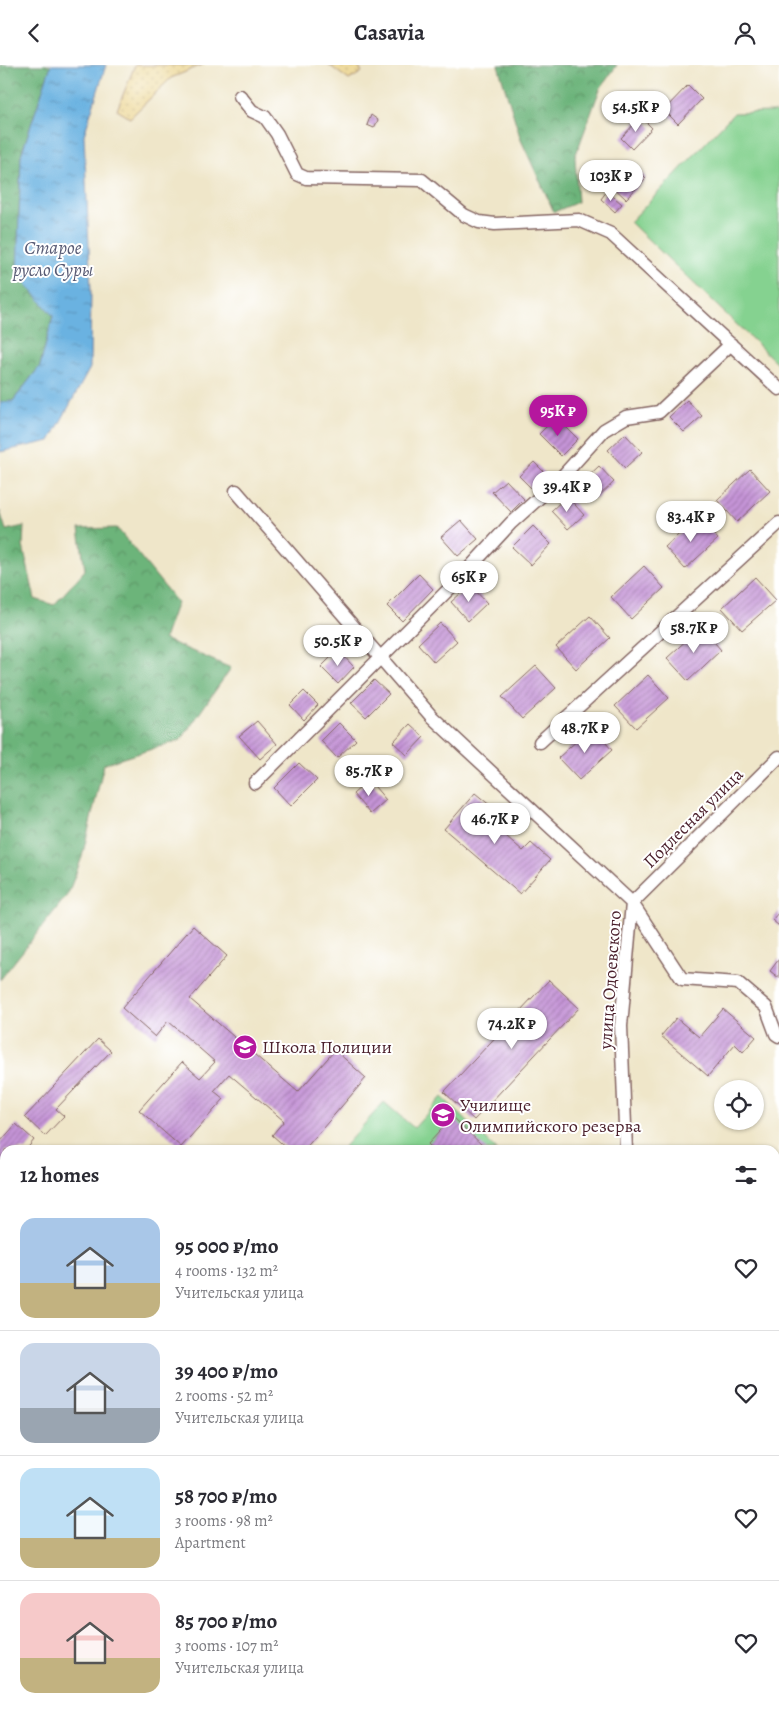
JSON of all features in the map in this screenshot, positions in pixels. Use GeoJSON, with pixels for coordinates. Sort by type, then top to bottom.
{"type":"FeatureCollection","features":[{"type":"Feature","properties":{"kind":"street"},"geometry":{"type":"LineString","coordinates":[[240,96],[252,111],[265,117],[277,134],[296,174],[306,178],[422,180],[464,215],[479,221],[495,224],[580,220],[611,234],[779,389]]}},
{"type":"Feature","properties":{"kind":"street"},"geometry":{"type":"LineString","coordinates":[[255,783],[462,576],[511,523],[560,479],[604,430],[626,417],[659,412],[731,344]]}},
{"type":"Feature","properties":{"kind":"street"},"geometry":{"type":"LineString","coordinates":[[236,491],[432,717],[632,903],[682,979],[738,983],[766,1007],[776,1033],[779,1036]]}},
{"type":"Feature","properties":{"kind":"street"},"geometry":{"type":"LineString","coordinates":[[540,743],[779,523]]}},
{"type":"Feature","properties":{"kind":"street","name":"Подлесная улица"},"geometry":{"type":"LineString","coordinates":[[632,903],[779,757]]}},
{"type":"Feature","properties":{"kind":"street","name":"улица Одоевского"},"geometry":{"type":"LineString","coordinates":[[626,1145],[620,1026],[632,903]]}},
{"type":"Feature","properties":{"kind":"green space"},"geometry":{"type":"Polygon","coordinates":[[[0,65],[51,65],[21,155],[17,273],[53,315],[40,366],[13,401],[0,402],[0,65]]]}},
{"type":"Feature","properties":{"kind":"green space"},"geometry":{"type":"Polygon","coordinates":[[[498,65],[617,65],[600,89],[575,157],[578,202],[554,212],[521,140],[498,65]]]}},
{"type":"Feature","properties":{"kind":"green space"},"geometry":{"type":"Polygon","coordinates":[[[775,112],[779,116],[779,365],[630,222],[734,113],[775,112]]]}},
{"type":"Feature","properties":{"kind":"green space"},"geometry":{"type":"Polygon","coordinates":[[[0,511],[6,530],[24,526],[23,546],[35,599],[54,605],[85,570],[79,529],[117,528],[177,602],[164,639],[231,668],[181,740],[104,764],[82,857],[68,894],[0,980],[0,511]]]}},
{"type":"Feature","properties":{"kind":"green space","name":"Училище Олимпийского резерва"},"geometry":{"type":"Polygon","coordinates":[[[442,1097],[492,1145],[345,1145],[384,1102],[414,1128],[442,1097]]]}},
{"type":"Feature","properties":{"kind":"sand"},"geometry":{"type":"Polygon","coordinates":[[[135,65],[202,65],[171,78],[130,118],[117,110],[135,65]]]}},
{"type":"Feature","properties":{"kind":"sand"},"geometry":{"type":"Polygon","coordinates":[[[329,65],[357,65],[362,72],[349,80],[329,65]]]}},
{"type":"Feature","properties":{"kind":"water","name":"Старое русло Суры"},"geometry":{"type":"Polygon","coordinates":[[[51,65],[106,65],[84,135],[91,290],[90,368],[50,441],[0,452],[0,402],[13,401],[40,366],[53,316],[17,273],[21,155],[51,65]]]}},
{"type":"Feature","properties":{"kind":"building"},"geometry":{"type":"Polygon","coordinates":[[[688,85],[702,99],[678,124],[664,110],[688,85]]]}},
{"type":"Feature","properties":{"kind":"building"},"geometry":{"type":"Polygon","coordinates":[[[371,115],[378,120],[374,128],[367,125],[371,115]]]}},
{"type":"Feature","properties":{"kind":"building"},"geometry":{"type":"Polygon","coordinates":[[[641,117],[652,128],[632,149],[621,138],[641,117]]]}},
{"type":"Feature","properties":{"kind":"building"},"geometry":{"type":"Polygon","coordinates":[[[629,161],[646,178],[626,199],[609,183],[629,161]]]}},
{"type":"Feature","properties":{"kind":"building"},"geometry":{"type":"Polygon","coordinates":[[[607,191],[622,204],[615,212],[601,199],[607,191]]]}},
{"type":"Feature","properties":{"kind":"building"},"geometry":{"type":"Polygon","coordinates":[[[687,400],[702,416],[684,432],[669,417],[687,400]]]}},
{"type":"Feature","properties":{"kind":"building"},"geometry":{"type":"Polygon","coordinates":[[[556,417],[578,439],[561,456],[539,434],[556,417]]]}},
{"type":"Feature","properties":{"kind":"building"},"geometry":{"type":"Polygon","coordinates":[[[625,434],[642,452],[625,468],[608,450],[625,434]]]}},
{"type":"Feature","properties":{"kind":"building"},"geometry":{"type":"Polygon","coordinates":[[[534,462],[548,476],[533,490],[519,476],[534,462]]]}},
{"type":"Feature","properties":{"kind":"building"},"geometry":{"type":"Polygon","coordinates":[[[599,466],[614,482],[596,499],[581,483],[599,466]]]}},
{"type":"Feature","properties":{"kind":"building"},"geometry":{"type":"Polygon","coordinates":[[[750,469],[770,491],[737,522],[717,500],[750,469]]]}},
{"type":"Feature","properties":{"kind":"building"},"geometry":{"type":"Polygon","coordinates":[[[506,480],[524,499],[511,512],[492,492],[506,480]]]}},
{"type":"Feature","properties":{"kind":"building"},"geometry":{"type":"Polygon","coordinates":[[[567,496],[584,515],[568,529],[551,511],[567,496]]]}},
{"type":"Feature","properties":{"kind":"building"},"geometry":{"type":"Polygon","coordinates":[[[698,517],[718,539],[685,569],[665,547],[698,517]]]}},
{"type":"Feature","properties":{"kind":"building"},"geometry":{"type":"Polygon","coordinates":[[[461,520],[478,539],[458,556],[441,537],[461,520]]]}},
{"type":"Feature","properties":{"kind":"building"},"geometry":{"type":"Polygon","coordinates":[[[533,526],[551,544],[531,565],[512,547],[533,526]]]}},
{"type":"Feature","properties":{"kind":"building"},"geometry":{"type":"Polygon","coordinates":[[[644,566],[664,588],[631,619],[611,597],[644,566]]]}},
{"type":"Feature","properties":{"kind":"building"},"geometry":{"type":"Polygon","coordinates":[[[419,574],[433,589],[402,621],[387,606],[419,574]]]}},
{"type":"Feature","properties":{"kind":"building"},"geometry":{"type":"Polygon","coordinates":[[[755,577],[776,600],[742,630],[722,608],[755,577]]]}},
{"type":"Feature","properties":{"kind":"building"},"geometry":{"type":"Polygon","coordinates":[[[470,585],[487,603],[468,621],[451,602],[470,585]]]}},
{"type":"Feature","properties":{"kind":"building"},"geometry":{"type":"Polygon","coordinates":[[[590,616],[610,638],[576,669],[556,647],[590,616]]]}},
{"type":"Feature","properties":{"kind":"building"},"geometry":{"type":"Polygon","coordinates":[[[440,623],[457,641],[434,662],[418,644],[440,623]]]}},
{"type":"Feature","properties":{"kind":"building"},"geometry":{"type":"Polygon","coordinates":[[[701,627],[721,650],[688,681],[667,658],[701,627]]]}},
{"type":"Feature","properties":{"kind":"building"},"geometry":{"type":"Polygon","coordinates":[[[338,650],[354,667],[338,684],[321,667],[338,650]]]}},
{"type":"Feature","properties":{"kind":"building"},"geometry":{"type":"Polygon","coordinates":[[[536,666],[556,688],[522,719],[502,697],[536,666]]]}},
{"type":"Feature","properties":{"kind":"building"},"geometry":{"type":"Polygon","coordinates":[[[648,675],[669,698],[636,728],[615,706],[648,675]]]}},
{"type":"Feature","properties":{"kind":"building"},"geometry":{"type":"Polygon","coordinates":[[[374,680],[389,694],[366,717],[351,703],[374,680]]]}},
{"type":"Feature","properties":{"kind":"building"},"geometry":{"type":"Polygon","coordinates":[[[304,691],[318,705],[304,720],[290,705],[304,691]]]}},
{"type":"Feature","properties":{"kind":"building"},"geometry":{"type":"Polygon","coordinates":[[[257,721],[277,744],[260,759],[239,736],[257,721]]]}},
{"type":"Feature","properties":{"kind":"building"},"geometry":{"type":"Polygon","coordinates":[[[339,723],[356,740],[337,758],[321,741],[339,723]]]}},
{"type":"Feature","properties":{"kind":"building"},"geometry":{"type":"Polygon","coordinates":[[[410,724],[424,737],[407,755],[393,742],[410,724]]]}},
{"type":"Feature","properties":{"kind":"building"},"geometry":{"type":"Polygon","coordinates":[[[592,727],[612,750],[579,780],[558,758],[592,727]]]}},
{"type":"Feature","properties":{"kind":"building"},"geometry":{"type":"Polygon","coordinates":[[[299,763],[317,780],[291,806],[274,788],[299,763]]]}},
{"type":"Feature","properties":{"kind":"building"},"geometry":{"type":"Polygon","coordinates":[[[369,780],[386,800],[370,814],[353,794],[369,780]]]}},
{"type":"Feature","properties":{"kind":"building"},"geometry":{"type":"Polygon","coordinates":[[[475,793],[497,811],[489,821],[523,851],[531,843],[550,860],[520,894],[444,829],[475,793]]]}},
{"type":"Feature","properties":{"kind":"building"},"geometry":{"type":"Polygon","coordinates":[[[779,912],[779,926],[772,920],[779,912]]]}},
{"type":"Feature","properties":{"kind":"building"},"geometry":{"type":"Polygon","coordinates":[[[193,926],[227,956],[190,999],[298,1092],[335,1050],[366,1078],[308,1145],[283,1145],[272,1135],[284,1121],[229,1074],[214,1091],[224,1099],[183,1145],[179,1145],[139,1110],[182,1062],[200,1078],[215,1062],[168,1021],[155,1037],[122,1008],[193,926]]]}},
{"type":"Feature","properties":{"kind":"building"},"geometry":{"type":"Polygon","coordinates":[[[779,959],[779,978],[770,971],[779,959]]]}},
{"type":"Feature","properties":{"kind":"building"},"geometry":{"type":"Polygon","coordinates":[[[549,980],[579,1008],[474,1120],[444,1092],[549,980]]]}},
{"type":"Feature","properties":{"kind":"building"},"geometry":{"type":"Polygon","coordinates":[[[723,1009],[756,1037],[743,1052],[735,1044],[708,1076],[661,1036],[676,1018],[699,1037],[723,1009]]]}},
{"type":"Feature","properties":{"kind":"building"},"geometry":{"type":"Polygon","coordinates":[[[98,1039],[111,1051],[56,1109],[64,1116],[45,1136],[25,1117],[98,1039]]]}},
{"type":"Feature","properties":{"kind":"building"},"geometry":{"type":"Polygon","coordinates":[[[453,1117],[482,1145],[429,1145],[453,1117]]]}},
{"type":"Feature","properties":{"kind":"building"},"geometry":{"type":"Polygon","coordinates":[[[16,1124],[34,1140],[30,1145],[0,1145],[0,1142],[16,1124]]]}},
{"type":"Feature","properties":{"kind":"place","name":"Школа Полиции"},"geometry":{"type":"Point","coordinates":[245,1047]}},
{"type":"Feature","properties":{"kind":"place","name":"Училище Олимпийского резерва"},"geometry":{"type":"Point","coordinates":[443,1115]}}]}
